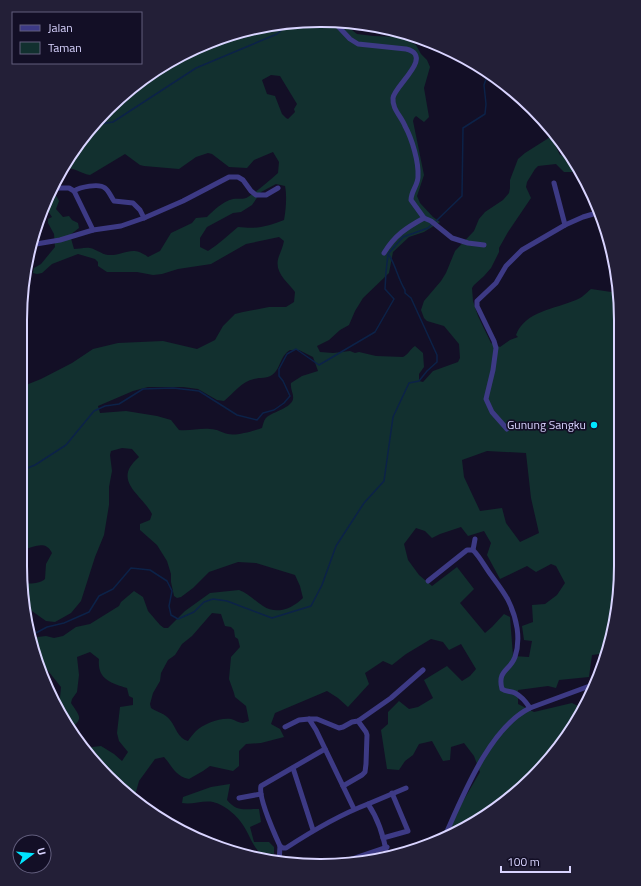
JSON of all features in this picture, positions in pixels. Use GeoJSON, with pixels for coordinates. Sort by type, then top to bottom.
{"type":"FeatureCollection","features":[{"type":"Feature","properties":{"kind":"street"},"geometry":{"type":"LineString","coordinates":[[340,28],[350,39],[358,44],[406,49],[412,51],[414,54],[414,66],[395,92],[393,102],[395,110],[405,125],[413,146],[418,176],[411,200],[424,218],[431,221],[452,238],[468,243],[484,245]]}},
{"type":"Feature","properties":{"kind":"street"},"geometry":{"type":"LineString","coordinates":[[38,243],[60,240],[93,230],[121,226],[183,201],[229,177],[238,177],[243,180],[256,195],[266,195],[278,188]]}},
{"type":"Feature","properties":{"kind":"street"},"geometry":{"type":"LineString","coordinates":[[554,183],[565,225]]}},
{"type":"Feature","properties":{"kind":"street"},"geometry":{"type":"LineString","coordinates":[[74,191],[78,188],[99,185],[104,187],[114,202],[133,203],[140,210],[144,218]]}},
{"type":"Feature","properties":{"kind":"street"},"geometry":{"type":"LineString","coordinates":[[59,188],[69,188],[74,191],[93,230]]}},
{"type":"Feature","properties":{"kind":"street"},"geometry":{"type":"LineString","coordinates":[[507,429],[492,412],[486,399],[493,370],[496,348],[476,302],[496,282],[506,266],[518,253],[565,225],[594,214]]}},
{"type":"Feature","properties":{"kind":"street"},"geometry":{"type":"LineString","coordinates":[[384,252],[391,241],[399,233],[424,218]]}},
{"type":"Feature","properties":{"kind":"street"},"geometry":{"type":"LineString","coordinates":[[475,540],[473,550],[509,601],[519,637],[514,660],[502,674],[500,681],[502,689],[515,692],[530,708]]}},
{"type":"Feature","properties":{"kind":"street"},"geometry":{"type":"LineString","coordinates":[[428,580],[467,550],[473,550]]}},
{"type":"Feature","properties":{"kind":"street"},"geometry":{"type":"LineString","coordinates":[[285,727],[299,720],[317,719],[339,728],[344,727],[352,722],[358,721],[390,698],[423,670]]}},
{"type":"Feature","properties":{"kind":"street"},"geometry":{"type":"LineString","coordinates":[[447,830],[467,786],[488,750],[512,720],[520,713],[530,708],[588,687]]}},
{"type":"Feature","properties":{"kind":"street"},"geometry":{"type":"LineString","coordinates":[[309,719],[316,730],[354,809]]}},
{"type":"Feature","properties":{"kind":"street"},"geometry":{"type":"LineString","coordinates":[[343,786],[362,776],[366,768],[367,735],[358,721]]}},
{"type":"Feature","properties":{"kind":"street"},"geometry":{"type":"LineString","coordinates":[[279,856],[280,846],[261,794],[261,786],[325,749]]}},
{"type":"Feature","properties":{"kind":"street"},"geometry":{"type":"LineString","coordinates":[[293,768],[313,830]]}},
{"type":"Feature","properties":{"kind":"street"},"geometry":{"type":"LineString","coordinates":[[280,846],[282,848],[286,848],[313,830],[354,809],[406,788]]}},
{"type":"Feature","properties":{"kind":"street"},"geometry":{"type":"LineString","coordinates":[[383,838],[408,831],[392,793]]}},
{"type":"Feature","properties":{"kind":"street"},"geometry":{"type":"LineString","coordinates":[[239,798],[261,794]]}},
{"type":"Feature","properties":{"kind":"street"},"geometry":{"type":"LineString","coordinates":[[368,804],[380,825],[387,851]]}},
{"type":"Feature","properties":{"kind":"street"},"geometry":{"type":"LineString","coordinates":[[362,856],[387,847]]}},
{"type":"Feature","properties":{"kind":"green space"},"geometry":{"type":"Polygon","coordinates":[[[320,27],[351,29],[357,34],[395,37],[416,45],[421,54],[427,60],[430,67],[424,88],[429,117],[424,122],[416,116],[413,121],[424,175],[417,196],[420,203],[440,222],[424,232],[409,237],[393,252],[389,273],[363,298],[349,325],[340,330],[329,340],[317,346],[320,352],[333,353],[350,351],[376,356],[403,357],[415,346],[423,353],[424,367],[419,374],[419,381],[423,382],[433,371],[458,362],[460,358],[459,344],[444,326],[427,321],[421,310],[424,301],[446,273],[455,251],[474,231],[479,219],[485,212],[503,200],[509,193],[510,180],[518,159],[525,153],[549,138],[555,145],[560,155],[565,157],[574,172],[564,172],[556,164],[538,166],[535,169],[527,182],[526,187],[531,198],[508,232],[499,248],[499,252],[491,268],[472,288],[473,301],[478,316],[491,343],[500,347],[510,340],[518,337],[516,335],[520,327],[533,316],[578,299],[591,289],[612,292],[614,320],[614,566],[611,604],[604,641],[600,654],[592,655],[589,677],[559,680],[556,688],[548,686],[518,690],[518,704],[534,712],[572,703],[578,706],[565,729],[541,759],[514,786],[484,810],[443,832],[480,772],[474,756],[464,743],[451,747],[450,760],[443,761],[432,741],[419,744],[413,755],[405,761],[399,770],[387,769],[381,730],[388,724],[388,712],[399,701],[409,709],[418,707],[433,698],[424,680],[447,666],[462,681],[470,676],[476,669],[461,644],[449,650],[443,642],[431,639],[406,654],[392,665],[383,661],[365,673],[369,684],[348,707],[327,691],[275,713],[271,724],[280,729],[284,737],[261,743],[246,744],[239,751],[239,766],[233,771],[210,766],[189,779],[180,776],[164,757],[155,759],[139,781],[136,793],[113,773],[91,747],[101,746],[122,761],[128,752],[119,741],[117,733],[120,707],[133,705],[133,698],[129,696],[127,688],[111,682],[103,676],[100,671],[99,659],[90,652],[77,657],[79,675],[77,692],[71,703],[79,715],[79,720],[74,726],[59,700],[61,687],[46,668],[36,637],[46,636],[54,638],[63,636],[76,627],[90,624],[119,606],[121,602],[134,591],[143,597],[148,611],[164,628],[168,628],[185,611],[210,593],[239,590],[268,609],[273,610],[284,610],[289,608],[303,598],[295,575],[256,563],[238,562],[209,572],[193,588],[181,597],[177,598],[174,596],[171,574],[167,561],[157,545],[140,530],[140,524],[150,520],[152,514],[131,487],[128,480],[128,473],[131,466],[139,457],[132,449],[122,448],[111,451],[112,471],[109,487],[109,505],[104,535],[95,557],[81,601],[71,613],[55,622],[46,621],[31,610],[28,584],[40,582],[45,579],[46,564],[52,553],[43,545],[27,548],[27,385],[72,363],[93,349],[118,343],[163,341],[197,349],[215,340],[223,326],[235,314],[269,307],[286,307],[294,302],[295,292],[279,272],[278,262],[284,241],[279,237],[246,244],[211,264],[178,269],[162,274],[153,275],[137,272],[107,272],[98,266],[98,262],[95,259],[78,254],[52,264],[42,273],[33,273],[34,268],[41,264],[55,247],[54,234],[48,223],[48,219],[52,217],[48,211],[55,195],[59,201],[56,209],[63,217],[69,216],[72,220],[78,223],[79,228],[70,235],[74,249],[90,248],[108,255],[137,251],[148,257],[160,251],[171,233],[192,223],[196,218],[207,217],[218,206],[229,200],[248,197],[278,173],[279,162],[273,152],[254,160],[247,168],[229,167],[212,154],[208,153],[196,157],[179,169],[140,165],[125,154],[90,175],[69,169],[76,157],[100,127],[127,100],[157,76],[208,49],[263,33],[320,27]],[[271,75],[262,80],[267,94],[275,96],[282,114],[288,119],[295,112],[294,109],[297,104],[280,76],[271,75]],[[276,184],[261,192],[252,205],[241,212],[233,213],[207,227],[200,238],[200,247],[208,251],[238,227],[261,227],[284,220],[286,203],[285,186],[276,184]],[[290,350],[286,353],[277,370],[272,375],[246,382],[224,401],[217,400],[198,389],[183,387],[148,387],[133,391],[98,406],[100,413],[126,411],[157,416],[171,420],[179,430],[213,429],[235,434],[262,428],[267,417],[292,402],[293,397],[291,383],[302,376],[318,371],[313,357],[299,350],[290,350]],[[487,451],[462,460],[464,477],[480,511],[502,508],[506,523],[520,542],[539,533],[531,498],[526,453],[487,451]],[[461,527],[432,538],[425,531],[416,528],[404,544],[408,560],[419,575],[432,586],[457,567],[474,589],[460,603],[485,633],[504,614],[510,617],[513,656],[529,657],[532,641],[524,640],[522,626],[533,622],[532,605],[545,604],[557,595],[565,583],[556,566],[551,564],[536,572],[527,566],[500,579],[487,555],[491,543],[484,531],[468,536],[461,527]],[[212,613],[192,636],[182,644],[175,655],[168,660],[161,673],[160,681],[153,693],[150,704],[151,708],[168,718],[179,735],[188,741],[199,728],[212,722],[222,719],[231,719],[242,723],[249,721],[246,706],[235,697],[229,679],[231,657],[240,647],[238,639],[235,637],[234,630],[231,627],[225,626],[221,614],[212,613]]]}},
{"type":"Feature","properties":{"kind":"green space"},"geometry":{"type":"Polygon","coordinates":[[[230,784],[227,800],[231,804],[241,809],[259,809],[261,822],[250,827],[254,842],[269,842],[274,847],[274,854],[259,852],[240,821],[223,806],[213,802],[182,803],[183,797],[211,787],[230,784]]]}},
{"type":"Feature","properties":{"kind":"waterway"},"geometry":{"type":"LineString","coordinates":[[103,123],[113,122],[196,68],[277,34],[282,30]]}},
{"type":"Feature","properties":{"kind":"waterway"},"geometry":{"type":"LineString","coordinates":[[435,222],[462,196],[463,128],[485,114],[486,104],[484,85],[486,78]]}},
{"type":"Feature","properties":{"kind":"waterway"},"geometry":{"type":"LineString","coordinates":[[27,468],[35,465],[66,445],[94,411],[105,406],[119,404],[143,389],[173,388],[199,391],[237,415],[257,420],[263,413],[274,410],[284,403],[290,396],[279,376],[279,369],[287,354],[296,349],[319,365],[375,332],[394,299],[385,289],[388,254],[403,237],[428,228],[432,224]]}},
{"type":"Feature","properties":{"kind":"waterway"},"geometry":{"type":"LineString","coordinates":[[35,633],[47,627],[64,623],[89,612],[99,596],[113,589],[131,568],[150,570],[167,581],[172,591],[169,606],[171,615],[178,619],[194,612],[204,602],[213,599],[227,601],[272,618],[311,606],[322,585],[336,546],[364,503],[384,481],[393,417],[409,383],[419,381],[437,362],[437,355],[411,298],[405,293],[389,255]]}},
{"type":"Feature","properties":{"kind":"place","name":"Gunung Sangku"},"geometry":{"type":"Point","coordinates":[594,425]}}]}
